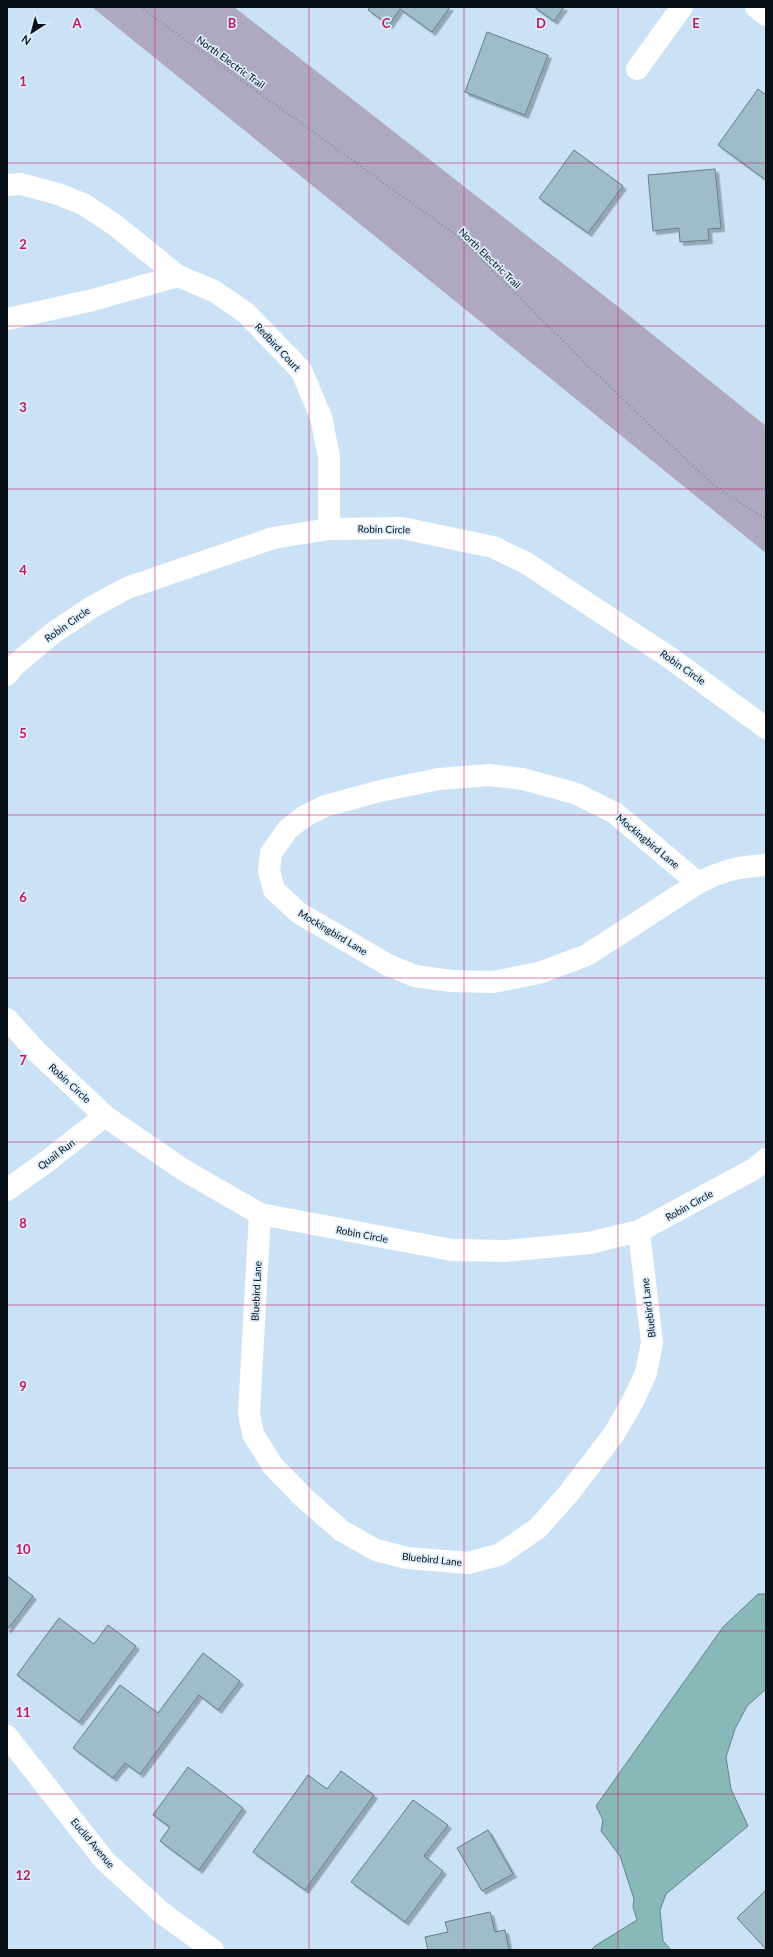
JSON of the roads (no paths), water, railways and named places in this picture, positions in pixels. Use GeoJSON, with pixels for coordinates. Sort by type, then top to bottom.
{"type":"FeatureCollection","features":[{"type":"Feature","properties":{"kind":"street"},"geometry":{"type":"LineString","coordinates":[[637,69],[682,7]]}},
{"type":"Feature","properties":{"kind":"street"},"geometry":{"type":"LineString","coordinates":[[756,7],[766,15]]}},
{"type":"Feature","properties":{"kind":"street","name":"Redbird Court"},"geometry":{"type":"LineString","coordinates":[[7,185],[21,184],[58,194],[83,204],[115,225],[178,276],[214,291],[246,313],[301,370],[321,417],[329,458],[329,529]]}},
{"type":"Feature","properties":{"kind":"street"},"geometry":{"type":"LineString","coordinates":[[7,319],[93,300],[178,276]]}},
{"type":"Feature","properties":{"kind":"street","name":"Robin Circle"},"geometry":{"type":"LineString","coordinates":[[7,675],[15,665],[53,633],[92,607],[128,588],[273,538],[329,529],[402,528],[493,547],[526,563],[669,657],[766,728]]}},
{"type":"Feature","properties":{"kind":"street","name":"Mockingbird Lane"},"geometry":{"type":"LineString","coordinates":[[698,884],[615,813],[577,794],[523,779],[489,775],[439,779],[380,791],[325,806],[305,816],[288,828],[271,853],[270,871],[274,890],[299,913],[388,965],[415,976],[458,982],[492,982],[539,973],[587,954],[719,872],[748,866],[766,865]]}},
{"type":"Feature","properties":{"kind":"street","name":"Robin Circle"},"geometry":{"type":"LineString","coordinates":[[7,1019],[36,1052],[105,1116],[182,1169],[260,1214],[452,1250],[506,1251],[589,1243],[639,1231],[754,1169],[766,1159]]}},
{"type":"Feature","properties":{"kind":"street","name":"Quail Run"},"geometry":{"type":"LineString","coordinates":[[7,1190],[105,1116]]}},
{"type":"Feature","properties":{"kind":"street","name":"Bluebird Lane"},"geometry":{"type":"LineString","coordinates":[[260,1214],[249,1413],[254,1434],[273,1466],[304,1498],[342,1531],[376,1550],[407,1558],[468,1563],[499,1555],[538,1528],[569,1493],[614,1434],[633,1401],[646,1373],[652,1343],[639,1231]]}},
{"type":"Feature","properties":{"kind":"street","name":"Euclid Avenue"},"geometry":{"type":"LineString","coordinates":[[7,1736],[104,1860],[162,1913],[213,1950]]}}]}
